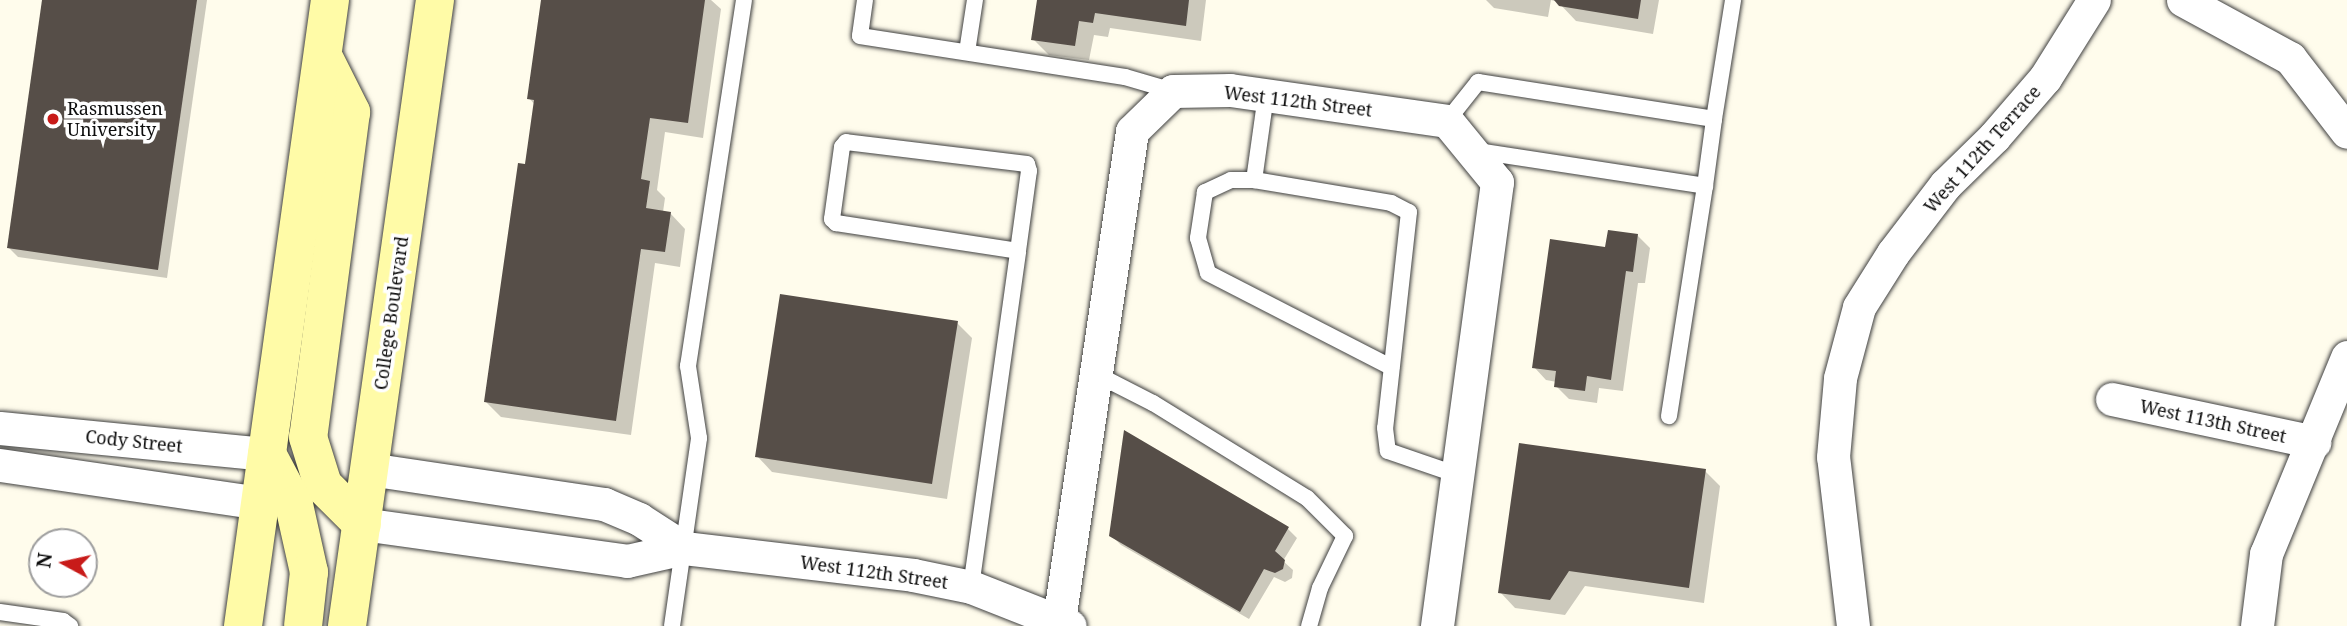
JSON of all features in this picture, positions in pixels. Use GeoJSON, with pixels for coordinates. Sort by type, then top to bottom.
{"type":"FeatureCollection","features":[{"type":"Feature","properties":{"kind":"main road"},"geometry":{"type":"LineString","coordinates":[[243,626],[330,0]]}},
{"type":"Feature","properties":{"kind":"main road","name":"College Boulevard"},"geometry":{"type":"LineString","coordinates":[[347,626],[435,0]]}},
{"type":"Feature","properties":{"kind":"main road"},"geometry":{"type":"LineString","coordinates":[[323,56],[351,112],[307,437],[323,485],[362,524]]}},
{"type":"Feature","properties":{"kind":"main road"},"geometry":{"type":"LineString","coordinates":[[267,454],[294,505],[309,572],[303,626]]}},
{"type":"Feature","properties":{"kind":"street","name":"West 112th Terrace"},"geometry":{"type":"LineString","coordinates":[[1853,626],[1833,457],[1840,378],[1859,307],[1893,253],[1945,185],[1994,136],[2045,78],[2094,0]]}},
{"type":"Feature","properties":{"kind":"street"},"geometry":{"type":"LineString","coordinates":[[2183,0],[2290,58],[2347,132]]}},
{"type":"Feature","properties":{"kind":"street","name":"West 112th Street"},"geometry":{"type":"LineString","coordinates":[[362,524],[627,561],[684,548],[913,575],[971,587],[1065,623],[1096,374],[1132,131],[1173,91],[1230,90],[1447,121]]}},
{"type":"Feature","properties":{"kind":"street"},"geometry":{"type":"LineString","coordinates":[[1437,626],[1497,181],[1447,121]]}},
{"type":"Feature","properties":{"kind":"street","name":"West 113th Street"},"geometry":{"type":"LineString","coordinates":[[2257,626],[2266,554],[2347,357]]}},
{"type":"Feature","properties":{"kind":"street","name":"West 113th Street"},"geometry":{"type":"LineString","coordinates":[[2112,399],[2314,442]]}},
{"type":"Feature","properties":{"kind":"street","name":"Cody Street"},"geometry":{"type":"LineString","coordinates":[[0,428],[267,454]]}},
{"type":"Feature","properties":{"kind":"street"},"geometry":{"type":"LineString","coordinates":[[0,465],[260,503]]}},
{"type":"Feature","properties":{"kind":"street","name":"West 112th Street"},"geometry":{"type":"LineString","coordinates":[[369,469],[604,504],[639,519],[684,548]]}},
{"type":"Feature","properties":{"kind":"lane"},"geometry":{"type":"LineString","coordinates":[[672,626],[699,438],[688,366],[744,0]]}},
{"type":"Feature","properties":{"kind":"lane"},"geometry":{"type":"LineString","coordinates":[[865,0],[860,36],[1125,77],[1173,91]]}},
{"type":"Feature","properties":{"kind":"lane"},"geometry":{"type":"LineString","coordinates":[[967,52],[975,0]]}},
{"type":"Feature","properties":{"kind":"lane"},"geometry":{"type":"LineString","coordinates":[[1669,416],[1733,0]]}},
{"type":"Feature","properties":{"kind":"lane"},"geometry":{"type":"LineString","coordinates":[[1447,121],[1478,82],[1714,119]]}},
{"type":"Feature","properties":{"kind":"lane"},"geometry":{"type":"LineString","coordinates":[[1254,180],[1266,95]]}},
{"type":"Feature","properties":{"kind":"lane"},"geometry":{"type":"LineString","coordinates":[[971,587],[1018,251],[1027,164],[846,142],[842,147],[832,219],[836,223],[1018,251]]}},
{"type":"Feature","properties":{"kind":"lane"},"geometry":{"type":"LineString","coordinates":[[1473,151],[1705,186]]}},
{"type":"Feature","properties":{"kind":"lane"},"geometry":{"type":"LineString","coordinates":[[1391,367],[1208,273],[1198,238],[1205,192],[1231,180],[1254,180],[1391,203],[1409,212],[1385,428],[1388,451],[1458,475]]}},
{"type":"Feature","properties":{"kind":"lane"},"geometry":{"type":"LineString","coordinates":[[1096,374],[1153,403],[1307,498],[1345,536],[1320,588],[1309,626]]}},
{"type":"Feature","properties":{"kind":"lane"},"geometry":{"type":"LineString","coordinates":[[0,612],[63,621],[70,626]]}},
{"type":"Feature","properties":{"kind":"building"},"geometry":{"type":"Polygon","coordinates":[[[42,0],[197,0],[158,270],[7,248],[42,0]]]}},
{"type":"Feature","properties":{"kind":"building"},"geometry":{"type":"Polygon","coordinates":[[[541,0],[705,0],[688,123],[650,118],[641,179],[650,181],[646,208],[671,212],[665,252],[641,249],[616,421],[484,402],[518,163],[525,164],[534,100],[527,99],[541,0]]]}},
{"type":"Feature","properties":{"kind":"building"},"geometry":{"type":"Polygon","coordinates":[[[1037,0],[1189,0],[1186,26],[1095,13],[1093,23],[1079,21],[1075,46],[1031,40],[1037,0]]]}},
{"type":"Feature","properties":{"kind":"building"},"geometry":{"type":"Polygon","coordinates":[[[1554,0],[1641,0],[1638,19],[1559,6],[1554,0]]]}},
{"type":"Feature","properties":{"kind":"building"},"geometry":{"type":"Polygon","coordinates":[[[1608,230],[1638,234],[1633,272],[1626,271],[1611,380],[1587,376],[1585,391],[1554,387],[1556,371],[1532,368],[1550,239],[1605,247],[1608,230]]]}},
{"type":"Feature","properties":{"kind":"building"},"geometry":{"type":"Polygon","coordinates":[[[780,294],[958,321],[932,484],[755,457],[780,294]]]}},
{"type":"Feature","properties":{"kind":"building"},"geometry":{"type":"Polygon","coordinates":[[[1124,430],[1289,527],[1275,551],[1285,560],[1283,569],[1275,573],[1264,569],[1240,612],[1109,536],[1124,430]]]}},
{"type":"Feature","properties":{"kind":"building"},"geometry":{"type":"Polygon","coordinates":[[[1519,443],[1706,469],[1689,588],[1569,571],[1550,600],[1498,593],[1519,443]]]}},
{"type":"Feature","properties":{"kind":"place","name":"Rasmussen University"},"geometry":{"type":"Point","coordinates":[53,119]}}]}
